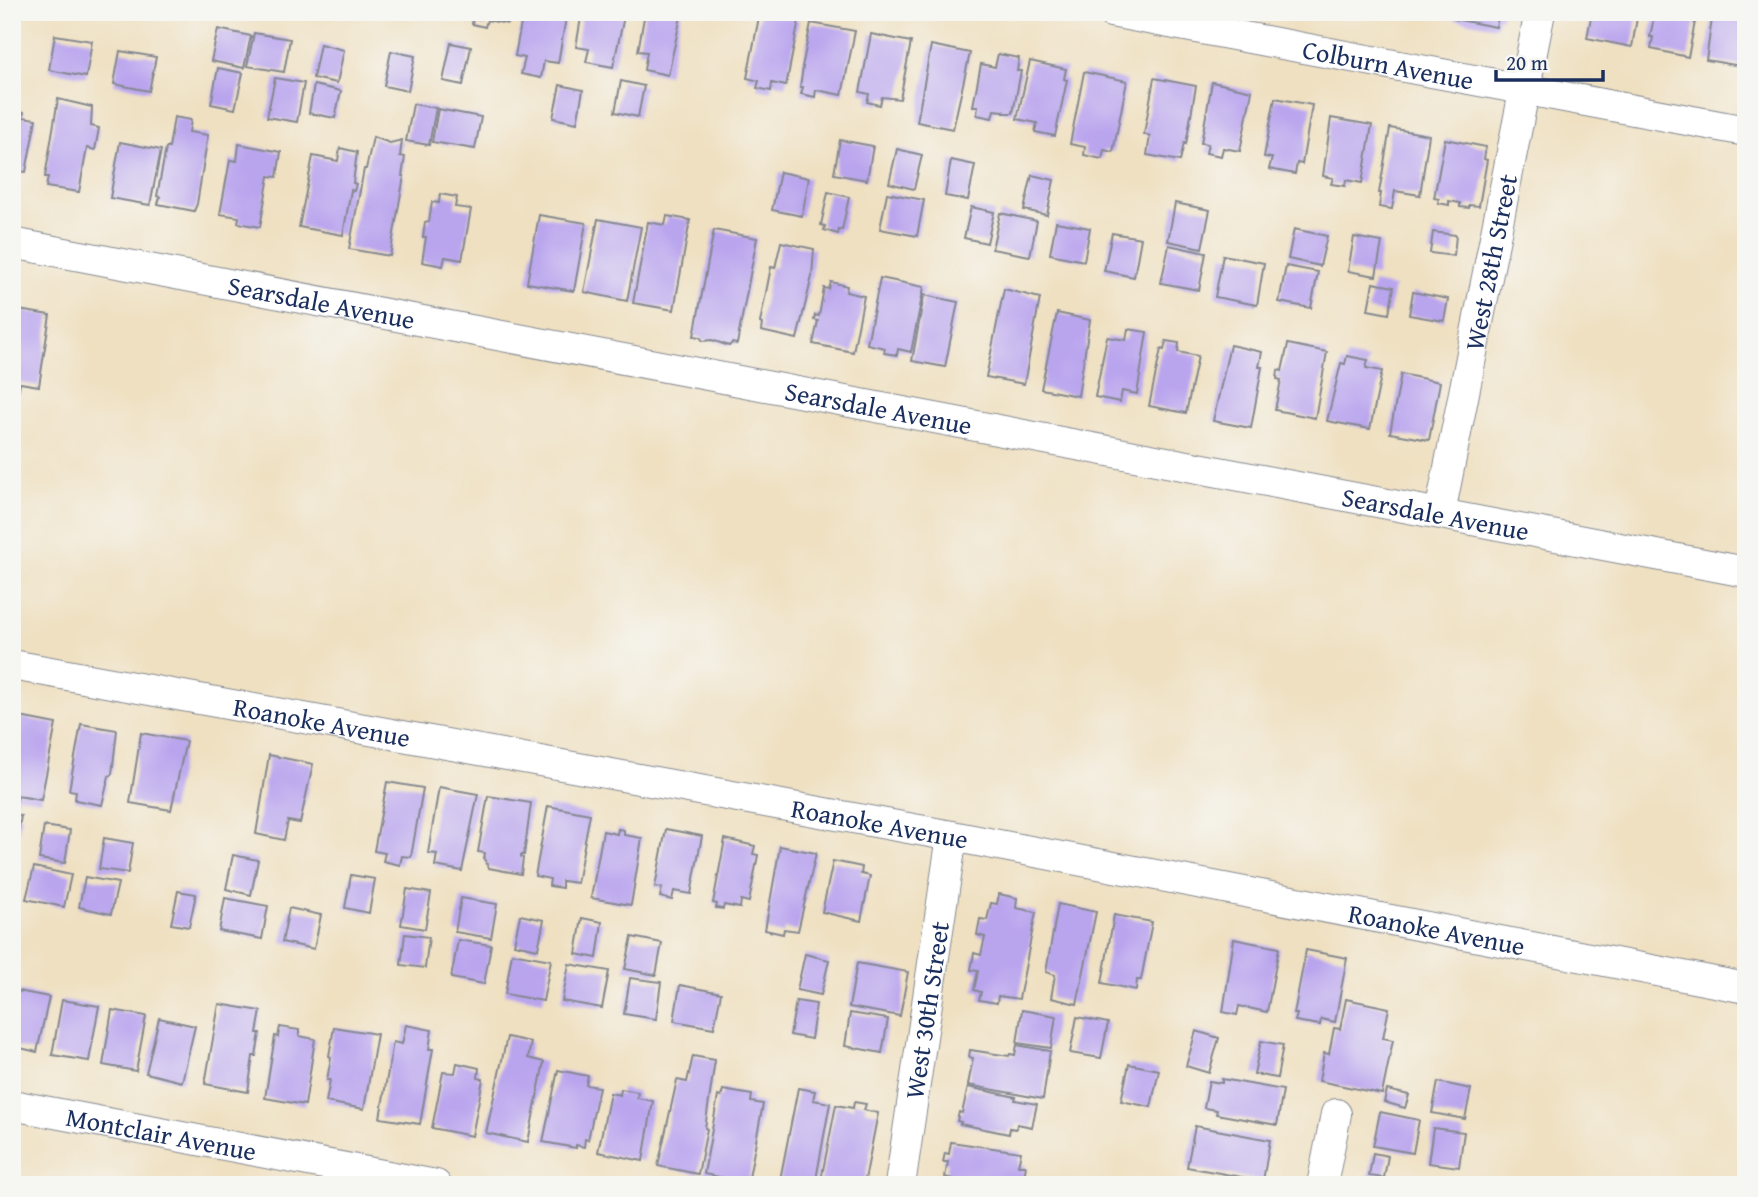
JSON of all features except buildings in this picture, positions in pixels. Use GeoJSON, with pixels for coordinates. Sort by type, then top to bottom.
{"type":"FeatureCollection","features":[{"type":"Feature","properties":{"kind":"street","name":"Colburn Avenue"},"geometry":{"type":"LineString","coordinates":[[1111,12],[1525,92],[1746,131]]}},
{"type":"Feature","properties":{"kind":"street","name":"West 28th Street"},"geometry":{"type":"LineString","coordinates":[[1440,513],[1541,12]]}},
{"type":"Feature","properties":{"kind":"street","name":"Searsdale Avenue"},"geometry":{"type":"LineString","coordinates":[[12,243],[1746,572]]}},
{"type":"Feature","properties":{"kind":"street","name":"Roanoke Avenue"},"geometry":{"type":"LineString","coordinates":[[12,664],[952,836],[1746,988]]}},
{"type":"Feature","properties":{"kind":"street","name":"West 30th Street"},"geometry":{"type":"LineString","coordinates":[[900,1185],[952,836]]}},
{"type":"Feature","properties":{"kind":"street","name":"Montclair Avenue"},"geometry":{"type":"LineString","coordinates":[[12,1105],[436,1185]]}},
{"type":"Feature","properties":{"kind":"street"},"geometry":{"type":"LineString","coordinates":[[1322,1185],[1336,1114]]}}]}
